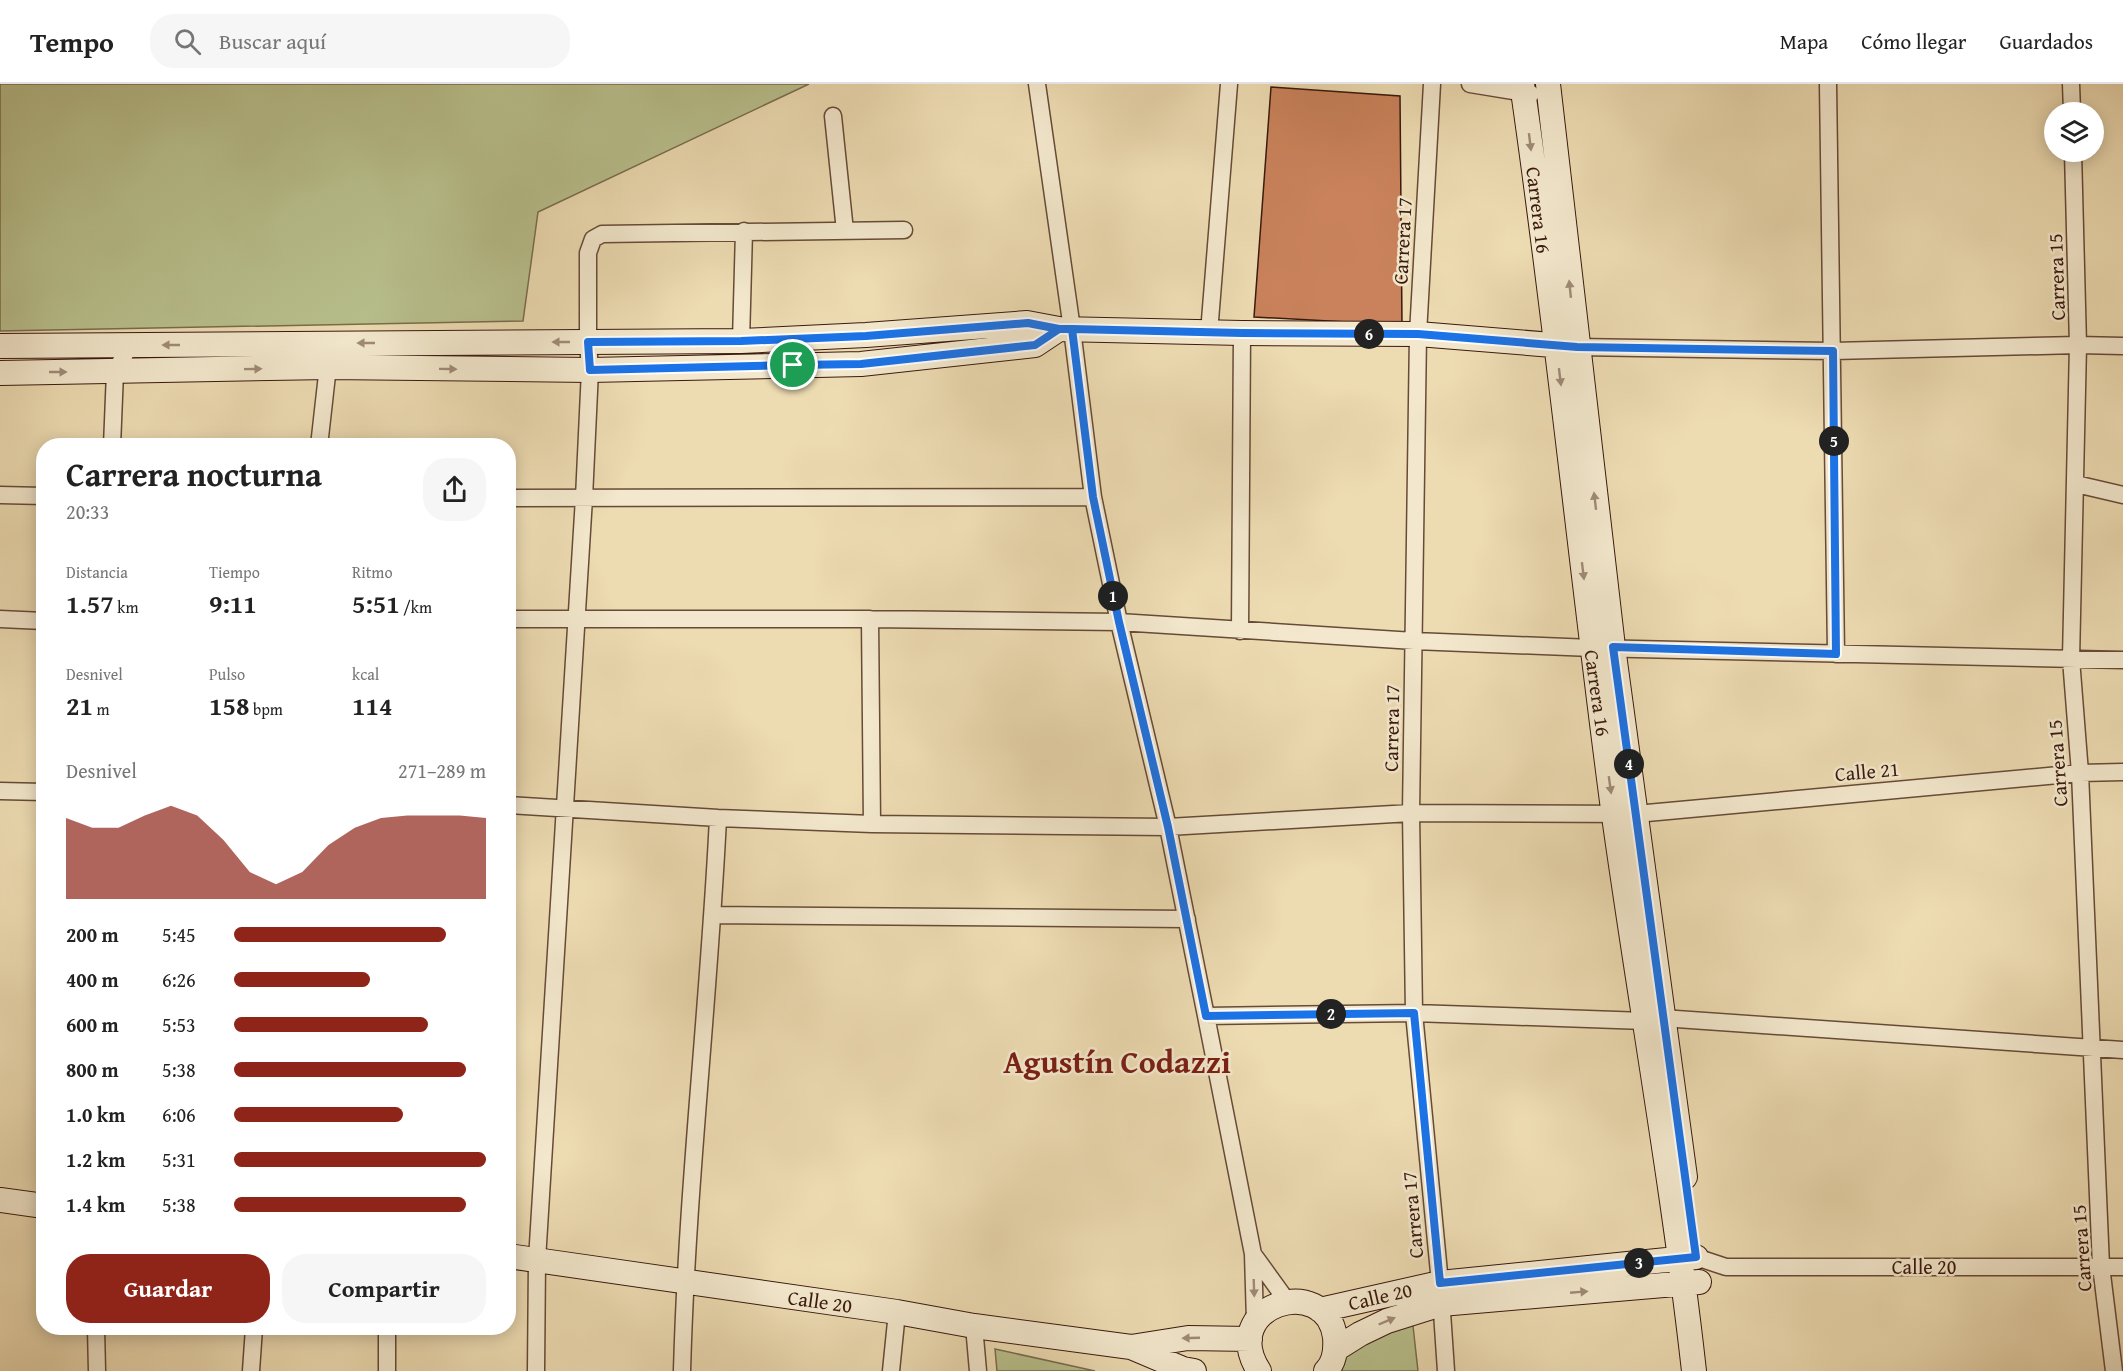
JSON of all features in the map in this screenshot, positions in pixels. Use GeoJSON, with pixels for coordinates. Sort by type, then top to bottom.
{"type":"FeatureCollection","features":[{"type":"Feature","properties":{"kind":"street"},"geometry":{"type":"LineString","coordinates":[[1037,84],[1065,329],[1093,497],[1119,622],[1168,827],[1253,1254],[1251,1359],[1259,1371]]}},
{"type":"Feature","properties":{"kind":"street"},"geometry":{"type":"LineString","coordinates":[[1209,333],[1229,84]]}},
{"type":"Feature","properties":{"kind":"street","name":"Carrera 17"},"geometry":{"type":"LineString","coordinates":[[1432,84],[1418,334],[1411,813],[1414,1013],[1446,1371]]}},
{"type":"Feature","properties":{"kind":"street"},"geometry":{"type":"LineString","coordinates":[[1470,84],[1548,90]]}},
{"type":"Feature","properties":{"kind":"street"},"geometry":{"type":"LineString","coordinates":[[1828,84],[1836,654]]}},
{"type":"Feature","properties":{"kind":"street"},"geometry":{"type":"LineString","coordinates":[[2072,84],[2072,102]]}},
{"type":"Feature","properties":{"kind":"street","name":"Carrera 16"},"geometry":{"type":"LineString","coordinates":[[1523,88],[1567,347]]}},
{"type":"Feature","properties":{"kind":"street","name":"Carrera 16"},"geometry":{"type":"LineString","coordinates":[[1548,90],[1567,347],[1602,647],[1688,1258],[1709,1371]]}},
{"type":"Feature","properties":{"kind":"street"},"geometry":{"type":"LineString","coordinates":[[833,116],[845,231]]}},
{"type":"Feature","properties":{"kind":"street","name":"Carrera 15"},"geometry":{"type":"LineString","coordinates":[[2073,162],[2079,345],[2071,659],[2080,773],[2101,1266],[2114,1371]]}},
{"type":"Feature","properties":{"kind":"street"},"geometry":{"type":"LineString","coordinates":[[536,1371],[537,1260],[590,370],[588,253],[593,239],[602,234],[904,230]]}},
{"type":"Feature","properties":{"kind":"street"},"geometry":{"type":"LineString","coordinates":[[741,341],[744,231]]}},
{"type":"Feature","properties":{"kind":"street"},"geometry":{"type":"LineString","coordinates":[[0,346],[741,341],[866,336],[1028,323],[1065,329],[1209,333],[1418,334],[1567,347],[1833,351],[2123,346]]}},
{"type":"Feature","properties":{"kind":"street"},"geometry":{"type":"LineString","coordinates":[[0,373],[328,368],[590,370],[861,364],[1035,345],[1065,329]]}},
{"type":"Feature","properties":{"kind":"street"},"geometry":{"type":"LineString","coordinates":[[1240,631],[1242,333]]}},
{"type":"Feature","properties":{"kind":"street"},"geometry":{"type":"LineString","coordinates":[[320,438],[329,343]]}},
{"type":"Feature","properties":{"kind":"street"},"geometry":{"type":"LineString","coordinates":[[112,438],[115,372],[130,345]]}},
{"type":"Feature","properties":{"kind":"street"},"geometry":{"type":"LineString","coordinates":[[2076,484],[2123,495]]}},
{"type":"Feature","properties":{"kind":"street"},"geometry":{"type":"LineString","coordinates":[[0,495],[36,496]]}},
{"type":"Feature","properties":{"kind":"street"},"geometry":{"type":"LineString","coordinates":[[516,498],[1093,497]]}},
{"type":"Feature","properties":{"kind":"street"},"geometry":{"type":"LineString","coordinates":[[516,620],[870,618],[1119,622],[1414,641],[2123,660]]}},
{"type":"Feature","properties":{"kind":"street"},"geometry":{"type":"LineString","coordinates":[[870,618],[872,824]]}},
{"type":"Feature","properties":{"kind":"street"},"geometry":{"type":"LineString","coordinates":[[0,619],[36,621]]}},
{"type":"Feature","properties":{"kind":"street","name":"Calle 21"},"geometry":{"type":"LineString","coordinates":[[516,805],[718,818],[872,824],[1168,827],[1411,813],[1625,814],[2080,773],[2123,772]]}},
{"type":"Feature","properties":{"kind":"street"},"geometry":{"type":"LineString","coordinates":[[0,791],[36,792]]}},
{"type":"Feature","properties":{"kind":"street"},"geometry":{"type":"LineString","coordinates":[[682,1371],[685,1282],[713,915],[718,818]]}},
{"type":"Feature","properties":{"kind":"street"},"geometry":{"type":"LineString","coordinates":[[713,915],[1187,919]]}},
{"type":"Feature","properties":{"kind":"street"},"geometry":{"type":"LineString","coordinates":[[1206,1016],[1414,1013],[1654,1020],[2123,1050]]}},
{"type":"Feature","properties":{"kind":"street"},"geometry":{"type":"LineString","coordinates":[[0,1200],[36,1205]]}},
{"type":"Feature","properties":{"kind":"street"},"geometry":{"type":"LineString","coordinates":[[1253,1254],[1287,1301]]}},
{"type":"Feature","properties":{"kind":"street","name":"Calle 20"},"geometry":{"type":"LineString","coordinates":[[516,1258],[1131,1347],[1183,1369],[1194,1371]]}},
{"type":"Feature","properties":{"kind":"street","name":"Calle 20"},"geometry":{"type":"LineString","coordinates":[[1320,1310],[1688,1258],[1726,1267],[2123,1267]]}},
{"type":"Feature","properties":{"kind":"street","name":"Calle 20"},"geometry":{"type":"LineString","coordinates":[[1336,1349],[1360,1334],[1440,1293],[1692,1283],[1726,1267]]}},
{"type":"Feature","properties":{"kind":"street","name":"Carrera 16"},"geometry":{"type":"LineString","coordinates":[[1692,1283],[1694,1371]]}},
{"type":"Feature","properties":{"kind":"street"},"geometry":{"type":"LineString","coordinates":[[1252,1330],[1269,1308],[1287,1301],[1305,1302],[1320,1310],[1333,1328],[1336,1349],[1330,1368],[1326,1371]]}},
{"type":"Feature","properties":{"kind":"street"},"geometry":{"type":"LineString","coordinates":[[891,1371],[897,1312]]}},
{"type":"Feature","properties":{"kind":"street"},"geometry":{"type":"LineString","coordinates":[[974,1326],[978,1371]]}},
{"type":"Feature","properties":{"kind":"street","name":"Calle 20"},"geometry":{"type":"LineString","coordinates":[[1131,1347],[1252,1330]]}},
{"type":"Feature","properties":{"kind":"street"},"geometry":{"type":"LineString","coordinates":[[96,1335],[97,1371]]}},
{"type":"Feature","properties":{"kind":"street"},"geometry":{"type":"LineString","coordinates":[[251,1371],[254,1335]]}},
{"type":"Feature","properties":{"kind":"street"},"geometry":{"type":"LineString","coordinates":[[387,1335],[387,1371]]}},
{"type":"Feature","properties":{"kind":"green space"},"geometry":{"type":"Polygon","coordinates":[[[0,84],[809,84],[538,212],[523,321],[0,331],[0,84]]]}},
{"type":"Feature","properties":{"kind":"green space"},"geometry":{"type":"Polygon","coordinates":[[[1412,1317],[1418,1371],[1337,1371],[1347,1353],[1412,1317]]]}},
{"type":"Feature","properties":{"kind":"green space"},"geometry":{"type":"Polygon","coordinates":[[[995,1349],[1095,1371],[997,1371],[995,1349]]]}},
{"type":"Feature","properties":{"kind":"building"},"geometry":{"type":"Polygon","coordinates":[[[1271,87],[1400,96],[1402,325],[1254,317],[1271,87]]]}},
{"type":"Feature","properties":{"kind":"district","name":"Agustín Codazzi"},"geometry":{"type":"Point","coordinates":[1117,1061]}},
{"type":"Feature","properties":{"kind":"route"},"geometry":{"type":"LineString","coordinates":[[793,365],[590,370],[588,342],[741,341],[866,336],[1028,323],[1059,329],[1072,329],[1242,333],[1418,334],[1577,347],[1833,351],[1836,654],[1613,647],[1696,1257],[1440,1283],[1414,1013],[1206,1016],[1168,827],[1119,622],[1093,497],[1072,329],[1059,329],[1035,345],[861,364],[793,365]]}}]}
